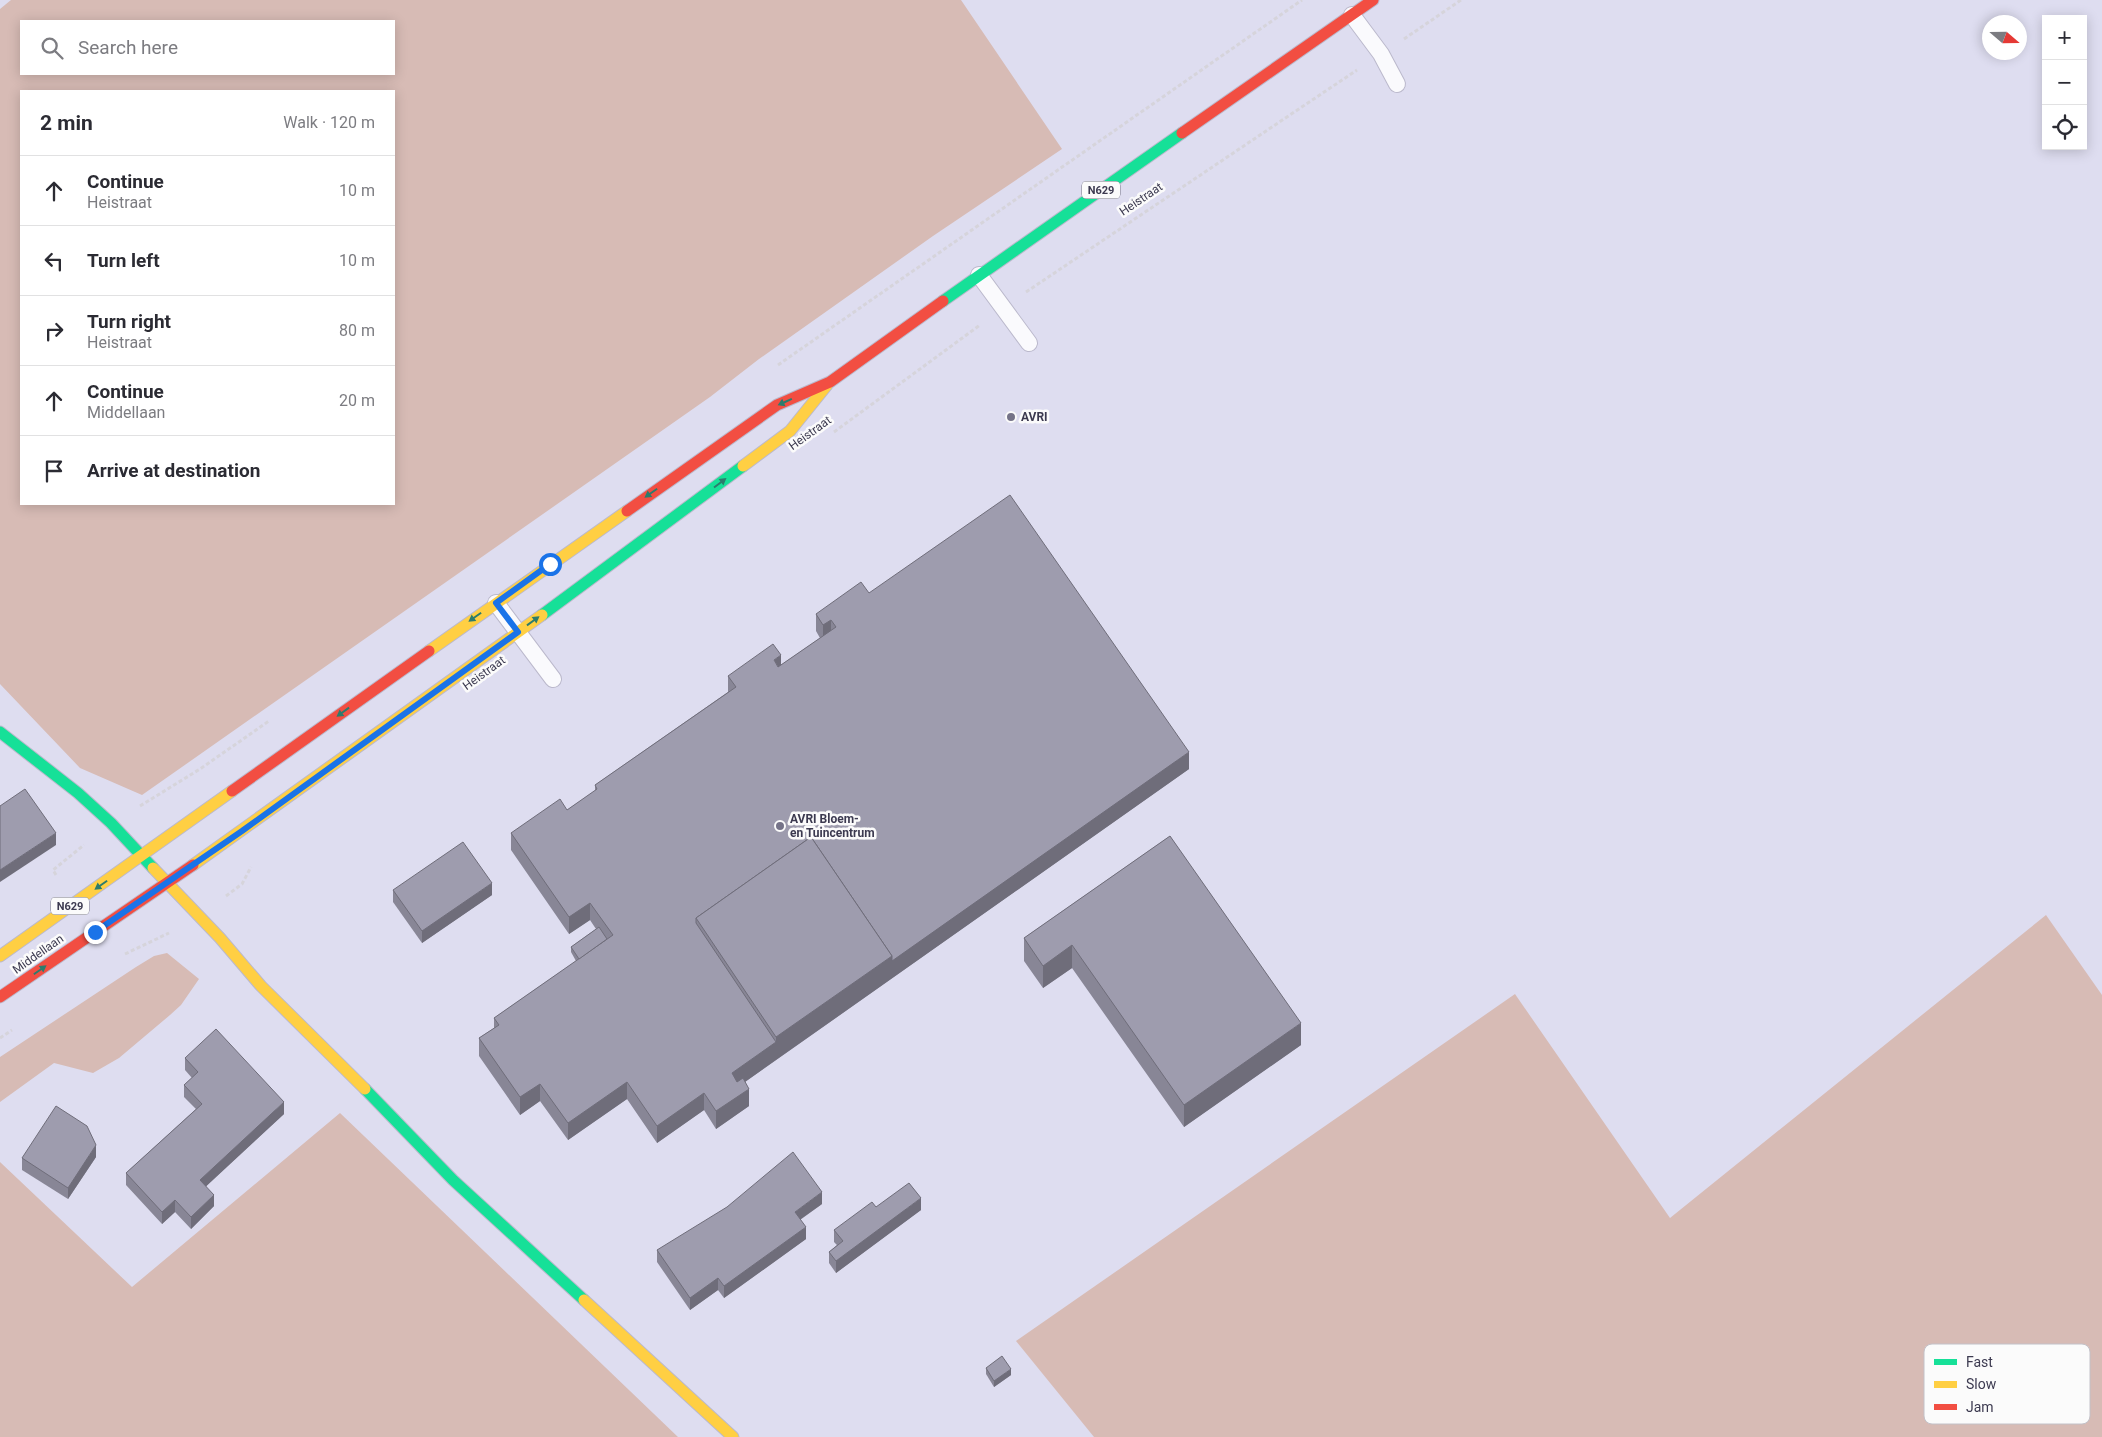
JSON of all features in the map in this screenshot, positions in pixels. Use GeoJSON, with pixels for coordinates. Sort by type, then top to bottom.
{"type":"FeatureCollection","features":[{"type":"Feature","properties":{"kind":"main road","name":"Heistraat"},"geometry":{"type":"LineString","coordinates":[[140,856],[776,405],[830,382],[979,275],[1373,0]]}},
{"type":"Feature","properties":{"kind":"main road","name":"Heistraat"},"geometry":{"type":"LineString","coordinates":[[167,884],[518,632],[790,431],[830,382]]}},
{"type":"Feature","properties":{"kind":"main road"},"geometry":{"type":"LineString","coordinates":[[0,732],[78,793],[111,823],[140,856],[199,916],[261,986],[374,1098],[453,1180],[733,1437]]}},
{"type":"Feature","properties":{"kind":"main road","name":"Middellaan"},"geometry":{"type":"LineString","coordinates":[[0,956],[140,856]]}},
{"type":"Feature","properties":{"kind":"main road","name":"Middellaan"},"geometry":{"type":"LineString","coordinates":[[0,998],[167,884]]}},
{"type":"Feature","properties":{"kind":"lane"},"geometry":{"type":"LineString","coordinates":[[1352,15],[1382,54],[1397,84]]}},
{"type":"Feature","properties":{"kind":"lane"},"geometry":{"type":"LineString","coordinates":[[979,275],[1029,343]]}},
{"type":"Feature","properties":{"kind":"lane"},"geometry":{"type":"LineString","coordinates":[[496,603],[553,679]]}},
{"type":"Feature","properties":{"kind":"path","name":"Heistraat"},"geometry":{"type":"LineString","coordinates":[[829,436],[1004,307],[1461,0]]}},
{"type":"Feature","properties":{"kind":"path"},"geometry":{"type":"LineString","coordinates":[[111,823],[200,769]]}},
{"type":"Feature","properties":{"kind":"path"},"geometry":{"type":"LineString","coordinates":[[118,958],[199,916],[242,884],[255,861]]}},
{"type":"Feature","properties":{"kind":"shaded area"},"geometry":{"type":"Polygon","coordinates":[[[11,0],[961,0],[1062,149],[933,236],[759,359],[710,397],[142,795],[80,768],[0,684],[0,9],[11,0]]]}},
{"type":"Feature","properties":{"kind":"shaded area"},"geometry":{"type":"Polygon","coordinates":[[[2046,915],[2102,995],[2102,1437],[1094,1437],[1016,1341],[1515,994],[1670,1218],[2046,915]]]}},
{"type":"Feature","properties":{"kind":"shaded area"},"geometry":{"type":"Polygon","coordinates":[[[167,953],[199,979],[181,1005],[170,1015],[119,1058],[93,1073],[54,1063],[0,1102],[0,1057],[136,967],[154,956],[167,953]]]}},
{"type":"Feature","properties":{"kind":"shaded area"},"geometry":{"type":"Polygon","coordinates":[[[340,1113],[678,1437],[0,1437],[0,1162],[132,1287],[340,1113]]]}},
{"type":"Feature","properties":{"kind":"building"},"geometry":{"type":"Polygon","coordinates":[[[1010,495],[1189,752],[892,961],[892,956],[811,837],[696,918],[696,923],[776,1042],[732,1073],[737,1082],[743,1078],[749,1089],[716,1111],[704,1093],[657,1126],[627,1082],[568,1123],[540,1084],[520,1097],[479,1038],[499,1025],[494,1018],[613,935],[590,903],[569,917],[511,833],[560,799],[567,810],[597,789],[595,785],[736,687],[728,676],[773,644],[781,655],[774,660],[778,667],[836,627],[831,620],[823,625],[816,614],[861,582],[869,593],[1010,495]]]}},
{"type":"Feature","properties":{"kind":"building"},"geometry":{"type":"Polygon","coordinates":[[[25,789],[56,833],[0,870],[0,806],[25,789]]]}},
{"type":"Feature","properties":{"kind":"building"},"geometry":{"type":"Polygon","coordinates":[[[1170,836],[1301,1023],[1184,1105],[1072,945],[1043,966],[1024,938],[1170,836]]]}},
{"type":"Feature","properties":{"kind":"building"},"geometry":{"type":"Polygon","coordinates":[[[811,837],[892,956],[776,1037],[696,918],[811,837]]]}},
{"type":"Feature","properties":{"kind":"building"},"geometry":{"type":"Polygon","coordinates":[[[463,842],[492,883],[422,931],[393,890],[463,842]]]}},
{"type":"Feature","properties":{"kind":"building"},"geometry":{"type":"Polygon","coordinates":[[[599,927],[607,939],[579,959],[571,947],[599,927]]]}},
{"type":"Feature","properties":{"kind":"building"},"geometry":{"type":"Polygon","coordinates":[[[216,1029],[284,1102],[200,1180],[214,1195],[191,1217],[175,1200],[162,1212],[126,1173],[202,1104],[184,1085],[198,1072],[185,1058],[216,1029]]]}},
{"type":"Feature","properties":{"kind":"building"},"geometry":{"type":"Polygon","coordinates":[[[56,1106],[87,1126],[96,1145],[68,1188],[22,1158],[56,1106]]]}},
{"type":"Feature","properties":{"kind":"building"},"geometry":{"type":"Polygon","coordinates":[[[793,1152],[822,1192],[795,1212],[806,1227],[724,1286],[718,1278],[690,1298],[657,1250],[727,1207],[793,1152]]]}},
{"type":"Feature","properties":{"kind":"building"},"geometry":{"type":"Polygon","coordinates":[[[909,1183],[921,1198],[836,1261],[829,1252],[843,1241],[834,1230],[872,1202],[876,1207],[909,1183]]]}},
{"type":"Feature","properties":{"kind":"building"},"geometry":{"type":"Polygon","coordinates":[[[1002,1356],[1011,1369],[994,1381],[986,1368],[1002,1356]]]}},
{"type":"Feature","properties":{"kind":"traffic: fast"},"geometry":{"type":"LineString","coordinates":[[943,301],[1182,133]]}},
{"type":"Feature","properties":{"kind":"traffic: fast"},"geometry":{"type":"LineString","coordinates":[[542,615],[743,466]]}},
{"type":"Feature","properties":{"kind":"traffic: fast"},"geometry":{"type":"LineString","coordinates":[[0,732],[78,793],[111,823],[153,868]]}},
{"type":"Feature","properties":{"kind":"traffic: fast"},"geometry":{"type":"LineString","coordinates":[[365,1089],[453,1180],[584,1300]]}},
{"type":"Feature","properties":{"kind":"traffic: slow"},"geometry":{"type":"LineString","coordinates":[[743,466],[790,431],[827,385]]}},
{"type":"Feature","properties":{"kind":"traffic: slow"},"geometry":{"type":"LineString","coordinates":[[429,651],[627,511]]}},
{"type":"Feature","properties":{"kind":"traffic: slow"},"geometry":{"type":"LineString","coordinates":[[193,865],[542,615]]}},
{"type":"Feature","properties":{"kind":"traffic: slow"},"geometry":{"type":"LineString","coordinates":[[0,956],[232,791]]}},
{"type":"Feature","properties":{"kind":"traffic: slow"},"geometry":{"type":"LineString","coordinates":[[153,868],[220,938],[261,986],[365,1089]]}},
{"type":"Feature","properties":{"kind":"traffic: slow"},"geometry":{"type":"LineString","coordinates":[[584,1300],[733,1437]]}},
{"type":"Feature","properties":{"kind":"traffic: jam"},"geometry":{"type":"LineString","coordinates":[[1182,133],[1373,0]]}},
{"type":"Feature","properties":{"kind":"traffic: jam"},"geometry":{"type":"LineString","coordinates":[[627,511],[777,405],[830,382],[943,301]]}},
{"type":"Feature","properties":{"kind":"traffic: jam"},"geometry":{"type":"LineString","coordinates":[[232,791],[429,651]]}},
{"type":"Feature","properties":{"kind":"traffic: jam"},"geometry":{"type":"LineString","coordinates":[[0,997],[193,865]]}},
{"type":"Feature","properties":{"kind":"place","name":"AVRI"},"geometry":{"type":"Point","coordinates":[1011,417]}},
{"type":"Feature","properties":{"kind":"place","name":"AVRI Bloem- en Tuincentrum"},"geometry":{"type":"Point","coordinates":[780,826]}},
{"type":"Feature","properties":{"kind":"route"},"geometry":{"type":"LineString","coordinates":[[95,932],[242,831],[518,632],[496,603],[550,564]]}}]}
